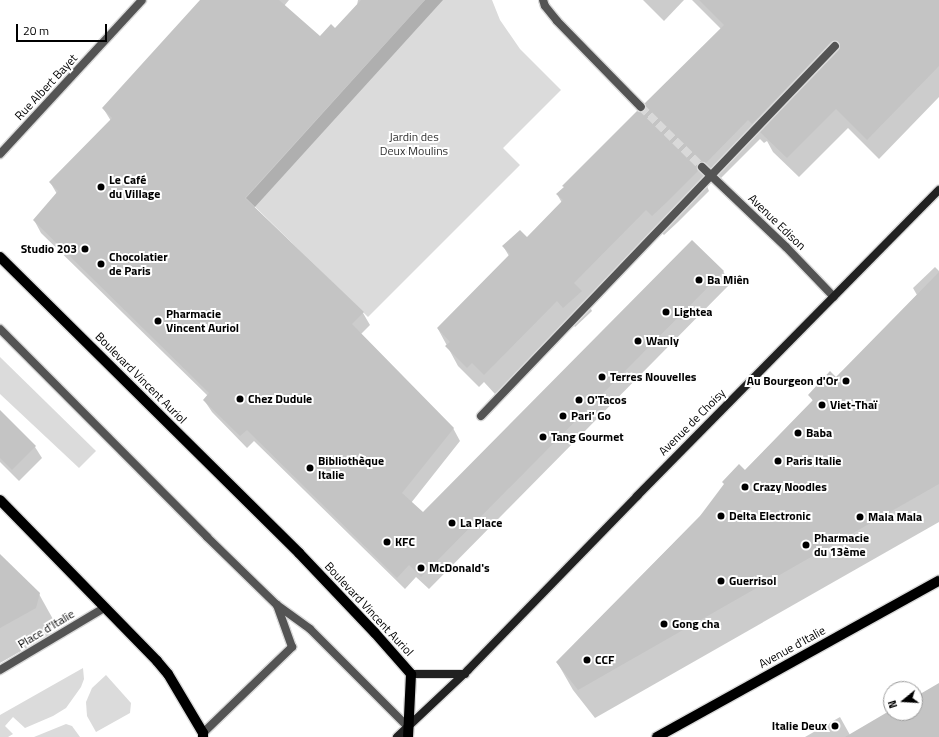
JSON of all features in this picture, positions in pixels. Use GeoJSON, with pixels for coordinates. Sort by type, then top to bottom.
{"type":"FeatureCollection","features":[{"type":"Feature","properties":{"kind":"main road","name":"Avenue de Choisy"},"geometry":{"type":"LineString","coordinates":[[398,737],[409,732],[642,490],[939,190]]}},
{"type":"Feature","properties":{"kind":"main road","name":"Boulevard Vincent Auriol"},"geometry":{"type":"LineString","coordinates":[[0,257],[299,553],[375,633],[411,674],[409,732]]}},
{"type":"Feature","properties":{"kind":"main road"},"geometry":{"type":"LineString","coordinates":[[0,500],[168,674],[203,735]]}},
{"type":"Feature","properties":{"kind":"main road","name":"Avenue d'Italie"},"geometry":{"type":"LineString","coordinates":[[657,737],[939,581]]}},
{"type":"Feature","properties":{"kind":"main road"},"geometry":{"type":"LineString","coordinates":[[411,674],[465,674]]}},
{"type":"Feature","properties":{"kind":"street","name":"Rue Albert Bayet"},"geometry":{"type":"LineString","coordinates":[[0,154],[142,0]]}},
{"type":"Feature","properties":{"kind":"street"},"geometry":{"type":"LineString","coordinates":[[543,0],[545,6],[556,21],[641,107]]}},
{"type":"Feature","properties":{"kind":"street"},"geometry":{"type":"LineString","coordinates":[[481,416],[835,46]]}},
{"type":"Feature","properties":{"kind":"street","name":"Avenue Edison"},"geometry":{"type":"LineString","coordinates":[[702,167],[834,296]]}},
{"type":"Feature","properties":{"kind":"street"},"geometry":{"type":"LineString","coordinates":[[0,329],[206,537],[277,605],[310,629],[409,732]]}},
{"type":"Feature","properties":{"kind":"street"},"geometry":{"type":"LineString","coordinates":[[203,735],[292,648],[277,605]]}},
{"type":"Feature","properties":{"kind":"street","name":"Place d'Italie"},"geometry":{"type":"LineString","coordinates":[[0,670],[104,608]]}},
{"type":"Feature","properties":{"kind":"green space","name":"Jardin des Deux Moulins"},"geometry":{"type":"Polygon","coordinates":[[[425,0],[492,0],[500,20],[520,49],[561,90],[503,148],[520,165],[368,317],[246,198],[425,0]]]}},
{"type":"Feature","properties":{"kind":"green space"},"geometry":{"type":"Polygon","coordinates":[[[0,357],[96,451],[79,468],[0,394],[0,357]]]}},
{"type":"Feature","properties":{"kind":"green space"},"geometry":{"type":"Polygon","coordinates":[[[83,668],[84,679],[81,687],[66,708],[53,716],[25,728],[13,717],[5,726],[13,734],[8,737],[0,737],[0,715],[83,668]]]}},
{"type":"Feature","properties":{"kind":"green space"},"geometry":{"type":"Polygon","coordinates":[[[106,675],[131,703],[130,713],[96,732],[87,716],[86,702],[92,688],[106,675]]]}},
{"type":"Feature","properties":{"kind":"green space"},"geometry":{"type":"Polygon","coordinates":[[[66,724],[72,726],[80,737],[34,737],[66,724]]]}},
{"type":"Feature","properties":{"kind":"building"},"geometry":{"type":"Polygon","coordinates":[[[200,0],[279,0],[320,36],[331,24],[335,28],[361,0],[425,0],[245,198],[364,312],[352,324],[454,428],[402,493],[423,512],[692,240],[724,271],[421,577],[409,565],[397,578],[247,430],[240,436],[203,400],[209,393],[33,220],[58,191],[49,182],[112,118],[102,108],[200,0]]]}},
{"type":"Feature","properties":{"kind":"building"},"geometry":{"type":"Polygon","coordinates":[[[699,0],[939,0],[939,66],[867,140],[836,109],[787,158],[760,132],[839,50],[839,42],[831,42],[752,124],[748,120],[706,163],[698,163],[698,171],[652,216],[646,210],[574,283],[582,291],[563,308],[557,301],[484,375],[472,363],[467,368],[445,346],[450,342],[437,328],[510,254],[502,246],[520,230],[527,237],[563,200],[556,194],[564,187],[562,186],[637,111],[645,111],[645,103],[724,25],[699,0]]]}},
{"type":"Feature","properties":{"kind":"building"},"geometry":{"type":"Polygon","coordinates":[[[939,272],[939,484],[578,690],[556,662],[700,516],[724,484],[722,482],[739,464],[745,470],[813,400],[808,395],[830,371],[836,377],[939,272]]]}},
{"type":"Feature","properties":{"kind":"building"},"geometry":{"type":"Polygon","coordinates":[[[0,410],[36,446],[12,470],[0,458],[0,410]]]}},
{"type":"Feature","properties":{"kind":"building"},"geometry":{"type":"Polygon","coordinates":[[[0,554],[40,593],[36,608],[0,628],[0,554]]]}},
{"type":"Feature","properties":{"kind":"building"},"geometry":{"type":"Polygon","coordinates":[[[939,683],[939,737],[845,737],[883,715],[883,721],[923,721],[923,692],[939,683]]]}},
{"type":"Feature","properties":{"kind":"tunnel"},"geometry":{"type":"LineString","coordinates":[[641,107],[702,167]]}},
{"type":"Feature","properties":{"kind":"place","name":"Le Café du Village"},"geometry":{"type":"Point","coordinates":[101,187]}},
{"type":"Feature","properties":{"kind":"place","name":"Studio 203"},"geometry":{"type":"Point","coordinates":[85,249]}},
{"type":"Feature","properties":{"kind":"place","name":"Chocolatier de Paris"},"geometry":{"type":"Point","coordinates":[101,264]}},
{"type":"Feature","properties":{"kind":"place","name":"Ba Miên"},"geometry":{"type":"Point","coordinates":[699,280]}},
{"type":"Feature","properties":{"kind":"place","name":"Lightea"},"geometry":{"type":"Point","coordinates":[666,312]}},
{"type":"Feature","properties":{"kind":"place","name":"Pharmacie Vincent Auriol"},"geometry":{"type":"Point","coordinates":[158,321]}},
{"type":"Feature","properties":{"kind":"place","name":"Wanly"},"geometry":{"type":"Point","coordinates":[638,341]}},
{"type":"Feature","properties":{"kind":"place","name":"Terres Nouvelles"},"geometry":{"type":"Point","coordinates":[602,377]}},
{"type":"Feature","properties":{"kind":"place","name":"Au Bourgeon d'Or"},"geometry":{"type":"Point","coordinates":[846,381]}},
{"type":"Feature","properties":{"kind":"place","name":"Chez Dudule"},"geometry":{"type":"Point","coordinates":[240,399]}},
{"type":"Feature","properties":{"kind":"place","name":"O'Tacos"},"geometry":{"type":"Point","coordinates":[579,400]}},
{"type":"Feature","properties":{"kind":"place","name":"Viet-Thaï"},"geometry":{"type":"Point","coordinates":[822,405]}},
{"type":"Feature","properties":{"kind":"place","name":"Pari' Go"},"geometry":{"type":"Point","coordinates":[563,416]}},
{"type":"Feature","properties":{"kind":"place","name":"Baba"},"geometry":{"type":"Point","coordinates":[798,433]}},
{"type":"Feature","properties":{"kind":"place","name":"Tang Gourmet"},"geometry":{"type":"Point","coordinates":[543,437]}},
{"type":"Feature","properties":{"kind":"place","name":"Paris Italie"},"geometry":{"type":"Point","coordinates":[778,461]}},
{"type":"Feature","properties":{"kind":"place","name":"Bibliothèque Italie"},"geometry":{"type":"Point","coordinates":[310,468]}},
{"type":"Feature","properties":{"kind":"place","name":"Crazy Noodles"},"geometry":{"type":"Point","coordinates":[745,487]}},
{"type":"Feature","properties":{"kind":"place","name":"Delta Electronic"},"geometry":{"type":"Point","coordinates":[721,516]}},
{"type":"Feature","properties":{"kind":"place","name":"Mala Mala"},"geometry":{"type":"Point","coordinates":[860,517]}},
{"type":"Feature","properties":{"kind":"place","name":"La Place"},"geometry":{"type":"Point","coordinates":[452,523]}},
{"type":"Feature","properties":{"kind":"place","name":"KFC"},"geometry":{"type":"Point","coordinates":[387,542]}},
{"type":"Feature","properties":{"kind":"place","name":"Pharmacie du 13ème"},"geometry":{"type":"Point","coordinates":[806,545]}},
{"type":"Feature","properties":{"kind":"place","name":"McDonald's"},"geometry":{"type":"Point","coordinates":[421,568]}},
{"type":"Feature","properties":{"kind":"place","name":"Guerrisol"},"geometry":{"type":"Point","coordinates":[721,581]}},
{"type":"Feature","properties":{"kind":"place","name":"Gong cha"},"geometry":{"type":"Point","coordinates":[664,624]}},
{"type":"Feature","properties":{"kind":"place","name":"CCF"},"geometry":{"type":"Point","coordinates":[587,660]}},
{"type":"Feature","properties":{"kind":"place","name":"Italie Deux"},"geometry":{"type":"Point","coordinates":[835,726]}}]}
